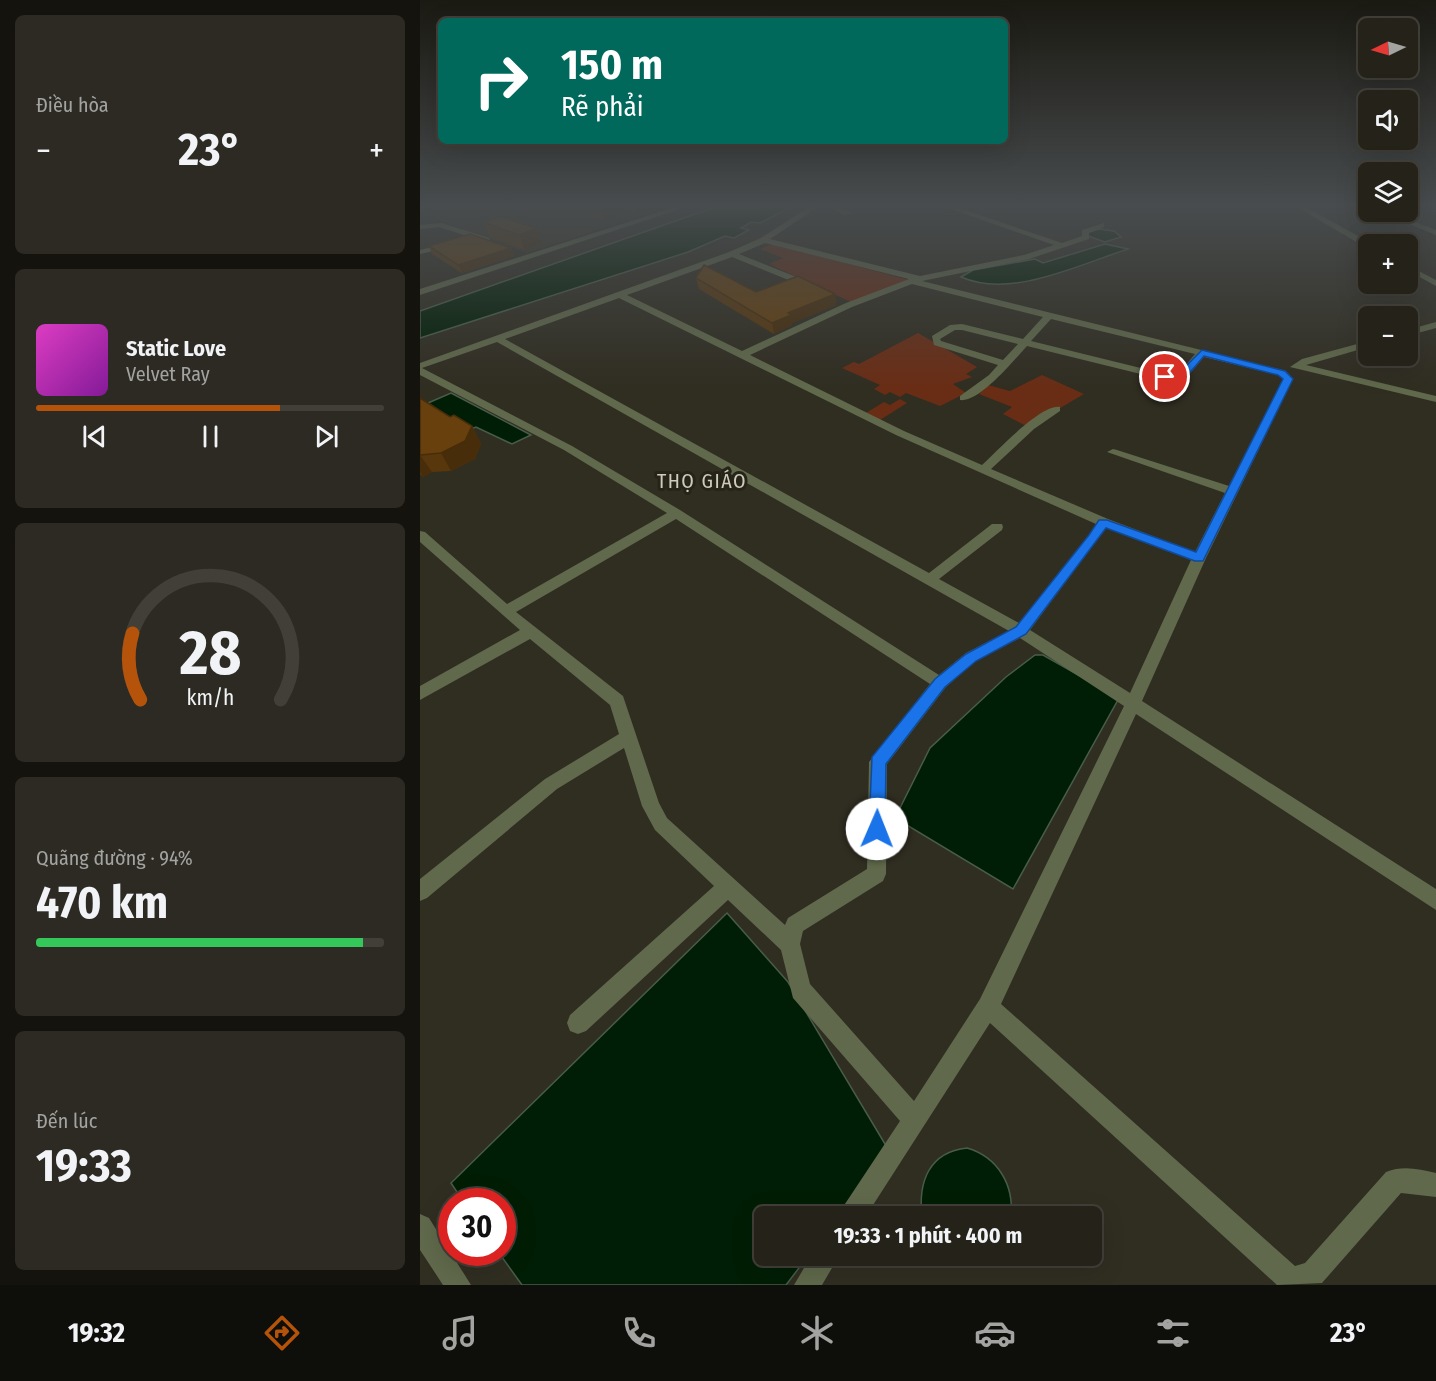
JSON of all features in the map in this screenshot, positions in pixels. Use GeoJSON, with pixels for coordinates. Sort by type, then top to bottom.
{"type":"FeatureCollection","features":[{"type":"Feature","properties":{"kind":"street"},"geometry":{"type":"LineString","coordinates":[[420,292],[495,267]]}},
{"type":"Feature","properties":{"kind":"street"},"geometry":{"type":"LineString","coordinates":[[420,366],[697,267]]}},
{"type":"Feature","properties":{"kind":"street"},"geometry":{"type":"LineString","coordinates":[[763,267],[821,291]]}},
{"type":"Feature","properties":{"kind":"street"},"geometry":{"type":"LineString","coordinates":[[866,267],[1048,317],[1202,353],[1287,376]]}},
{"type":"Feature","properties":{"kind":"street"},"geometry":{"type":"LineString","coordinates":[[742,355],[844,303],[916,280],[978,267]]}},
{"type":"Feature","properties":{"kind":"street"},"geometry":{"type":"LineString","coordinates":[[1418,273],[1436,283]]}},
{"type":"Feature","properties":{"kind":"street"},"geometry":{"type":"LineString","coordinates":[[621,295],[900,433],[1103,522],[1199,558]]}},
{"type":"Feature","properties":{"kind":"street"},"geometry":{"type":"LineString","coordinates":[[964,398],[993,377],[1048,317]]}},
{"type":"Feature","properties":{"kind":"street"},"geometry":{"type":"LineString","coordinates":[[1418,330],[1436,325]]}},
{"type":"Feature","properties":{"kind":"street"},"geometry":{"type":"LineString","coordinates":[[1004,364],[976,357],[938,343],[934,339],[953,327],[962,327],[1165,377],[1183,375],[1202,353]]}},
{"type":"Feature","properties":{"kind":"street"},"geometry":{"type":"LineString","coordinates":[[499,339],[1021,631],[1436,900]]}},
{"type":"Feature","properties":{"kind":"street"},"geometry":{"type":"LineString","coordinates":[[859,1206],[988,1007],[1133,703],[1199,558],[1288,379],[1287,376],[1297,366],[1358,347]]}},
{"type":"Feature","properties":{"kind":"street"},"geometry":{"type":"LineString","coordinates":[[1297,366],[1436,399]]}},
{"type":"Feature","properties":{"kind":"street"},"geometry":{"type":"LineString","coordinates":[[420,371],[568,448],[676,513],[940,683]]}},
{"type":"Feature","properties":{"kind":"street"},"geometry":{"type":"LineString","coordinates":[[983,470],[1030,427],[1056,408]]}},
{"type":"Feature","properties":{"kind":"street"},"geometry":{"type":"LineString","coordinates":[[1113,452],[1233,492]]}},
{"type":"Feature","properties":{"kind":"street"},"geometry":{"type":"LineString","coordinates":[[506,611],[676,513]]}},
{"type":"Feature","properties":{"kind":"street"},"geometry":{"type":"LineString","coordinates":[[916,1121],[807,1000],[801,990],[790,944],[795,925],[876,874],[878,762],[940,683],[971,657],[1021,631],[1094,538],[1103,522]]}},
{"type":"Feature","properties":{"kind":"street"},"geometry":{"type":"LineString","coordinates":[[929,580],[997,527]]}},
{"type":"Feature","properties":{"kind":"street"},"geometry":{"type":"LineString","coordinates":[[420,535],[506,611],[617,701],[651,806],[661,824],[790,944]]}},
{"type":"Feature","properties":{"kind":"street"},"geometry":{"type":"LineString","coordinates":[[420,694],[531,631]]}},
{"type":"Feature","properties":{"kind":"street"},"geometry":{"type":"LineString","coordinates":[[420,891],[552,784],[628,737]]}},
{"type":"Feature","properties":{"kind":"street"},"geometry":{"type":"LineString","coordinates":[[578,1023],[728,887]]}},
{"type":"Feature","properties":{"kind":"street"},"geometry":{"type":"LineString","coordinates":[[988,1007],[1291,1280],[1313,1274],[1395,1181],[1410,1179],[1436,1185]]}},
{"type":"Feature","properties":{"kind":"street"},"geometry":{"type":"LineString","coordinates":[[420,1227],[458,1285]]}},
{"type":"Feature","properties":{"kind":"street"},"geometry":{"type":"LineString","coordinates":[[807,1285],[819,1266]]}},
{"type":"Feature","properties":{"kind":"shaded area"},"geometry":{"type":"Polygon","coordinates":[[[545,267],[641,267],[420,338],[420,311],[545,267]]]}},
{"type":"Feature","properties":{"kind":"shaded area"},"geometry":{"type":"Polygon","coordinates":[[[775,267],[859,267],[909,280],[851,302],[775,267]]]}},
{"type":"Feature","properties":{"kind":"shaded area"},"geometry":{"type":"Polygon","coordinates":[[[990,267],[1077,267],[1023,282],[1001,284],[980,283],[961,277],[973,270],[990,267]]]}},
{"type":"Feature","properties":{"kind":"shaded area"},"geometry":{"type":"Polygon","coordinates":[[[918,333],[977,367],[966,374],[972,377],[953,384],[966,393],[940,406],[906,393],[900,397],[890,392],[885,395],[874,389],[880,385],[842,368],[854,362],[859,364],[918,333]]]}},
{"type":"Feature","properties":{"kind":"shaded area"},"geometry":{"type":"Polygon","coordinates":[[[1042,375],[1084,394],[1028,427],[1003,414],[1012,407],[979,394],[988,385],[1010,391],[1042,375]]]}},
{"type":"Feature","properties":{"kind":"shaded area"},"geometry":{"type":"Polygon","coordinates":[[[451,393],[531,435],[512,444],[476,427],[468,430],[428,403],[451,393]]]}},
{"type":"Feature","properties":{"kind":"shaded area"},"geometry":{"type":"Polygon","coordinates":[[[900,399],[907,403],[880,420],[866,413],[884,402],[890,405],[900,399]]]}},
{"type":"Feature","properties":{"kind":"shaded area"},"geometry":{"type":"Polygon","coordinates":[[[1035,655],[1043,655],[1119,698],[1013,889],[895,818],[930,748],[1006,677],[1035,655]]]}},
{"type":"Feature","properties":{"kind":"shaded area"},"geometry":{"type":"Polygon","coordinates":[[[727,913],[788,982],[888,1149],[845,1206],[754,1206],[754,1266],[800,1266],[786,1285],[522,1285],[508,1266],[516,1266],[516,1188],[454,1188],[451,1183],[727,913]]]}},
{"type":"Feature","properties":{"kind":"shaded area"},"geometry":{"type":"Polygon","coordinates":[[[967,1148],[978,1152],[995,1165],[1007,1183],[1011,1206],[921,1206],[924,1181],[929,1171],[935,1162],[954,1151],[967,1148]]]}},
{"type":"Feature","properties":{"kind":"building"},"geometry":{"type":"Polygon","coordinates":[[[703,267],[708,267],[756,292],[798,276],[835,294],[788,313],[791,315],[772,323],[696,278],[703,267]]]}},
{"type":"Feature","properties":{"kind":"building"},"geometry":{"type":"Polygon","coordinates":[[[420,398],[450,417],[454,415],[472,426],[465,441],[441,453],[420,455],[420,398]]]}},
{"type":"Feature","properties":{"kind":"district","name":"THỌ GIÁO"},"geometry":{"type":"Point","coordinates":[702,481]}},
{"type":"Feature","properties":{"kind":"route"},"geometry":{"type":"LineString","coordinates":[[877,829],[878,762],[940,683],[971,657],[1021,631],[1094,538],[1103,522],[1199,558],[1288,379],[1281,373],[1202,353],[1183,375],[1174,378],[1165,377]]}}]}
